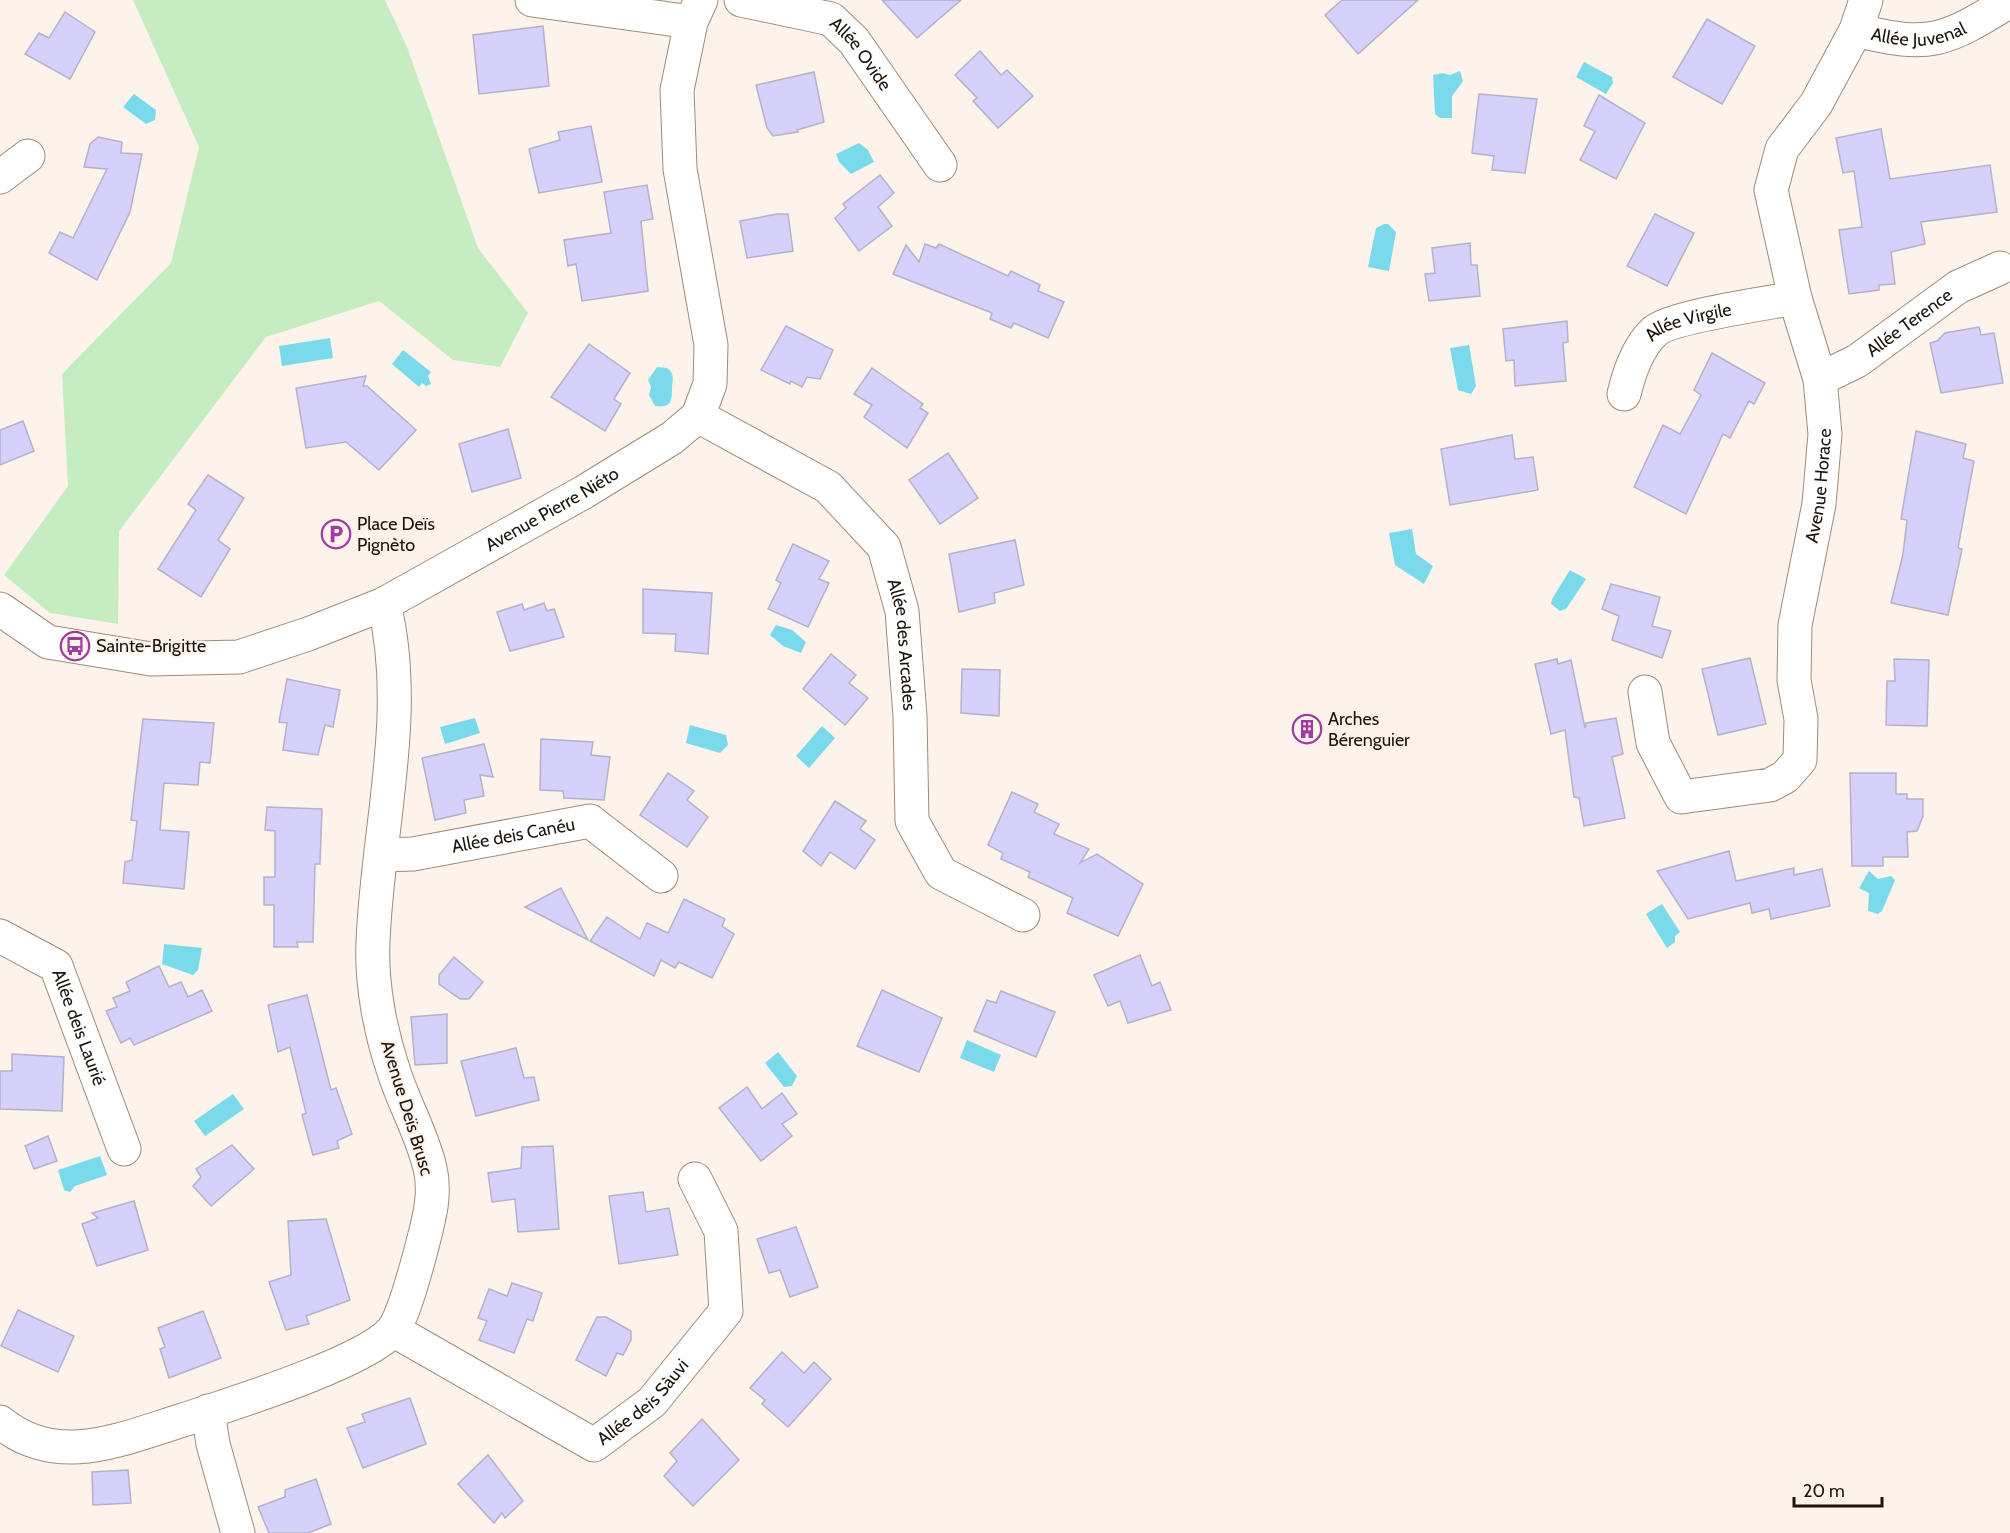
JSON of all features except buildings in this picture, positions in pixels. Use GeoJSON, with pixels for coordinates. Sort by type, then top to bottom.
{"type":"FeatureCollection","features":[{"type":"Feature","properties":{"kind":"street"},"geometry":{"type":"LineString","coordinates":[[532,0],[696,11]]}},
{"type":"Feature","properties":{"kind":"street","name":"Allée Ovide"},"geometry":{"type":"LineString","coordinates":[[741,0],[831,19],[854,41],[940,165]]}},
{"type":"Feature","properties":{"kind":"street","name":"Allée Juvenal"},"geometry":{"type":"LineString","coordinates":[[1861,15],[1895,40],[1920,41],[1947,37],[2010,1]]}},
{"type":"Feature","properties":{"kind":"street","name":"Avenue Pierre Niéto"},"geometry":{"type":"LineString","coordinates":[[0,609],[48,642],[151,659],[239,657],[308,634],[384,604],[584,492],[672,438],[698,416],[710,384],[711,345],[680,169],[677,90],[696,11]]}},
{"type":"Feature","properties":{"kind":"street","name":"Avenue Horace"},"geometry":{"type":"LineString","coordinates":[[1645,692],[1653,743],[1681,797],[1770,785],[1785,777],[1800,760],[1801,719],[1794,680],[1795,626],[1819,504],[1825,434],[1820,379],[1795,298],[1771,190],[1782,149],[1816,104],[1861,15]]}},
{"type":"Feature","properties":{"kind":"street"},"geometry":{"type":"LineString","coordinates":[[0,177],[28,156]]}},
{"type":"Feature","properties":{"kind":"street","name":"Allée Terence"},"geometry":{"type":"LineString","coordinates":[[1820,379],[1857,361],[1958,287],[2000,268]]}},
{"type":"Feature","properties":{"kind":"street","name":"Allée Virgile"},"geometry":{"type":"LineString","coordinates":[[1624,394],[1630,368],[1655,331],[1678,322],[1795,298]]}},
{"type":"Feature","properties":{"kind":"street","name":"Allée des Arcades"},"geometry":{"type":"LineString","coordinates":[[698,416],[828,487],[884,547],[902,611],[910,716],[912,821],[941,873],[1023,915]]}},
{"type":"Feature","properties":{"kind":"street","name":"Avenue Deïs Brusc"},"geometry":{"type":"LineString","coordinates":[[384,604],[393,642],[395,692],[373,944],[377,1004],[392,1067],[430,1168],[432,1209],[411,1285],[393,1330]]}},
{"type":"Feature","properties":{"kind":"street","name":"Allée deis Canéu"},"geometry":{"type":"LineString","coordinates":[[381,855],[413,854],[590,822],[661,876]]}},
{"type":"Feature","properties":{"kind":"street","name":"Allée deis Laurié"},"geometry":{"type":"LineString","coordinates":[[0,936],[56,966],[124,1149]]}},
{"type":"Feature","properties":{"kind":"street","name":"Allée deis Sàuvi"},"geometry":{"type":"LineString","coordinates":[[393,1330],[594,1445],[652,1402],[726,1311],[722,1231],[695,1179]]}},
{"type":"Feature","properties":{"kind":"street"},"geometry":{"type":"LineString","coordinates":[[0,1422],[9,1430],[53,1448],[100,1445],[208,1412],[288,1383],[362,1352],[393,1330]]}},
{"type":"Feature","properties":{"kind":"street"},"geometry":{"type":"LineString","coordinates":[[208,1412],[213,1444],[238,1533]]}},
{"type":"Feature","properties":{"kind":"green space"},"geometry":{"type":"Polygon","coordinates":[[[133,0],[385,0],[407,47],[478,248],[528,313],[500,367],[453,360],[379,301],[266,337],[119,531],[118,624],[50,613],[4,575],[68,486],[62,374],[171,263],[199,147],[133,0]]]}},
{"type":"Feature","properties":{"kind":"water"},"geometry":{"type":"Polygon","coordinates":[[[1584,62],[1612,77],[1613,83],[1606,94],[1576,77],[1584,62]]]}},
{"type":"Feature","properties":{"kind":"water"},"geometry":{"type":"Polygon","coordinates":[[[1460,71],[1463,81],[1452,96],[1452,118],[1440,118],[1435,114],[1433,75],[1443,73],[1450,75],[1460,71]]]}},
{"type":"Feature","properties":{"kind":"water"},"geometry":{"type":"Polygon","coordinates":[[[134,94],[156,110],[155,120],[146,124],[123,107],[134,94]]]}},
{"type":"Feature","properties":{"kind":"water"},"geometry":{"type":"Polygon","coordinates":[[[859,143],[868,150],[874,162],[851,174],[839,162],[836,154],[859,143]]]}},
{"type":"Feature","properties":{"kind":"water"},"geometry":{"type":"Polygon","coordinates":[[[1388,224],[1396,232],[1389,271],[1368,267],[1376,228],[1388,224]]]}},
{"type":"Feature","properties":{"kind":"water"},"geometry":{"type":"Polygon","coordinates":[[[330,338],[333,358],[282,366],[279,346],[330,338]]]}},
{"type":"Feature","properties":{"kind":"water"},"geometry":{"type":"Polygon","coordinates":[[[1469,345],[1476,386],[1471,394],[1458,390],[1450,348],[1469,345]]]}},
{"type":"Feature","properties":{"kind":"water"},"geometry":{"type":"Polygon","coordinates":[[[403,350],[431,372],[428,376],[431,384],[426,386],[422,383],[419,387],[392,364],[403,350]]]}},
{"type":"Feature","properties":{"kind":"water"},"geometry":{"type":"Polygon","coordinates":[[[657,367],[667,368],[673,375],[671,398],[669,404],[664,406],[655,406],[649,395],[651,387],[648,380],[657,367]]]}},
{"type":"Feature","properties":{"kind":"water"},"geometry":{"type":"Polygon","coordinates":[[[1412,529],[1416,554],[1433,566],[1424,584],[1395,565],[1389,533],[1412,529]]]}},
{"type":"Feature","properties":{"kind":"water"},"geometry":{"type":"Polygon","coordinates":[[[1570,570],[1586,579],[1566,609],[1560,611],[1551,604],[1552,599],[1570,570]]]}},
{"type":"Feature","properties":{"kind":"water"},"geometry":{"type":"Polygon","coordinates":[[[776,625],[792,630],[806,642],[801,653],[783,646],[770,635],[776,625]]]}},
{"type":"Feature","properties":{"kind":"water"},"geometry":{"type":"Polygon","coordinates":[[[475,718],[480,733],[445,744],[440,727],[475,718]]]}},
{"type":"Feature","properties":{"kind":"water"},"geometry":{"type":"Polygon","coordinates":[[[690,725],[726,735],[728,745],[720,753],[686,743],[690,725]]]}},
{"type":"Feature","properties":{"kind":"water"},"geometry":{"type":"Polygon","coordinates":[[[822,726],[835,738],[809,768],[796,756],[822,726]]]}},
{"type":"Feature","properties":{"kind":"water"},"geometry":{"type":"Polygon","coordinates":[[[1869,871],[1878,879],[1891,876],[1895,880],[1882,911],[1878,914],[1868,911],[1869,893],[1859,888],[1869,871]]]}},
{"type":"Feature","properties":{"kind":"water"},"geometry":{"type":"Polygon","coordinates":[[[1662,904],[1680,932],[1675,936],[1675,942],[1667,948],[1646,914],[1662,904]]]}},
{"type":"Feature","properties":{"kind":"water"},"geometry":{"type":"Polygon","coordinates":[[[164,944],[202,948],[198,970],[193,975],[162,964],[164,944]]]}},
{"type":"Feature","properties":{"kind":"water"},"geometry":{"type":"Polygon","coordinates":[[[967,1040],[1001,1055],[994,1072],[960,1058],[967,1040]]]}},
{"type":"Feature","properties":{"kind":"water"},"geometry":{"type":"Polygon","coordinates":[[[778,1052],[797,1076],[792,1086],[784,1087],[765,1063],[778,1052]]]}},
{"type":"Feature","properties":{"kind":"water"},"geometry":{"type":"Polygon","coordinates":[[[233,1094],[244,1109],[205,1136],[194,1121],[233,1094]]]}},
{"type":"Feature","properties":{"kind":"water"},"geometry":{"type":"Polygon","coordinates":[[[100,1156],[107,1175],[75,1186],[70,1192],[64,1190],[58,1170],[100,1156]]]}},
{"type":"Feature","properties":{"kind":"place","name":"Place Deïs Pignèto"},"geometry":{"type":"Point","coordinates":[336,534]}},
{"type":"Feature","properties":{"kind":"place","name":"Sainte-Brigitte"},"geometry":{"type":"Point","coordinates":[75,646]}},
{"type":"Feature","properties":{"kind":"place","name":"Arches Bérenguier"},"geometry":{"type":"Point","coordinates":[1307,729]}}]}
